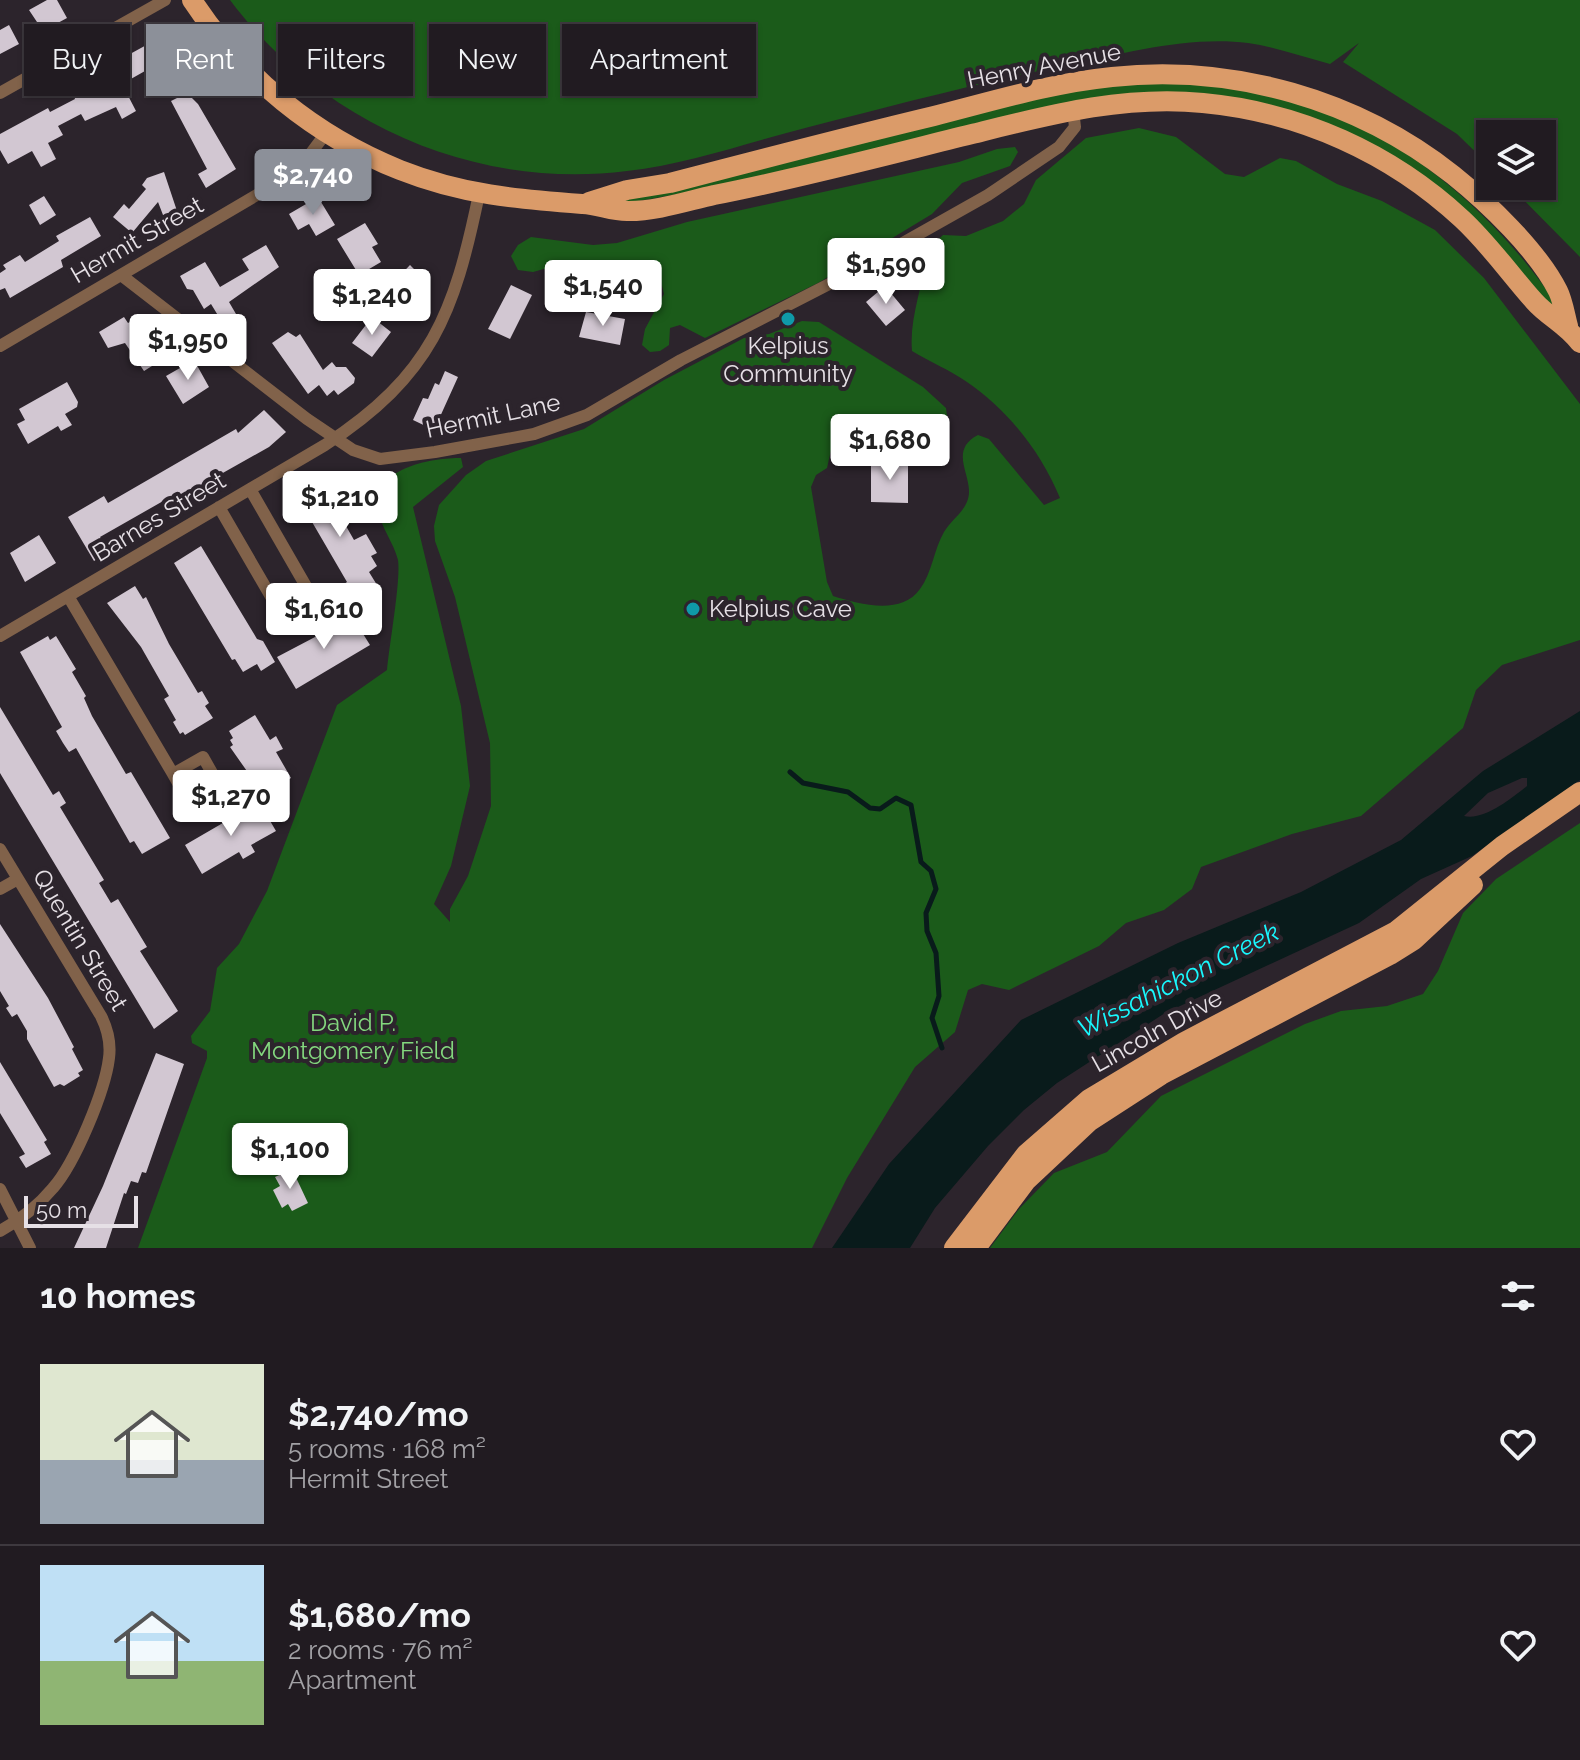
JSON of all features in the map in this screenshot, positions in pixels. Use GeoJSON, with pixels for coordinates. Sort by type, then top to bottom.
{"type":"FeatureCollection","features":[{"type":"Feature","properties":{"kind":"main road","name":"Henry Avenue"},"geometry":{"type":"LineString","coordinates":[[192,0],[216,34],[254,75],[326,133],[407,173],[479,194],[515,200],[585,204],[627,212],[763,185],[1073,110],[1126,102],[1204,103],[1271,114],[1333,135],[1380,158],[1445,204],[1482,238],[1537,305],[1574,334]]}},
{"type":"Feature","properties":{"kind":"main road","name":"Henry Avenue"},"geometry":{"type":"LineString","coordinates":[[585,204],[627,190],[670,183],[1069,83],[1130,75],[1215,77],[1266,85],[1331,105],[1371,123],[1428,157],[1480,198],[1529,251],[1559,292],[1574,334]]}},
{"type":"Feature","properties":{"kind":"main road","name":"Lincoln Drive"},"geometry":{"type":"LineString","coordinates":[[954,1248],[1026,1154],[1089,1099],[1184,1042],[1407,924],[1502,846],[1580,792]]}},
{"type":"Feature","properties":{"kind":"main road","name":"Lincoln Drive"},"geometry":{"type":"LineString","coordinates":[[976,1248],[1026,1181],[1090,1121],[1161,1075],[1414,940],[1496,866],[1580,808]]}},
{"type":"Feature","properties":{"kind":"street"},"geometry":{"type":"LineString","coordinates":[[0,93],[165,0]]}},
{"type":"Feature","properties":{"kind":"street","name":"Hermit Lane"},"geometry":{"type":"LineString","coordinates":[[121,275],[335,439],[363,455],[393,458],[513,439],[568,424],[753,322],[839,279],[988,195],[1059,147],[1075,127],[1073,110]]}},
{"type":"Feature","properties":{"kind":"street","name":"Hermit Street"},"geometry":{"type":"LineString","coordinates":[[0,346],[284,179],[308,157],[326,133]]}},
{"type":"Feature","properties":{"kind":"street","name":"Barnes Street"},"geometry":{"type":"LineString","coordinates":[[0,636],[335,439],[390,395],[416,365],[438,330],[455,292],[479,194]]}},
{"type":"Feature","properties":{"kind":"street"},"geometry":{"type":"LineString","coordinates":[[219,507],[277,607],[291,613],[301,610],[308,603],[307,588],[250,489]]}},
{"type":"Feature","properties":{"kind":"street"},"geometry":{"type":"LineString","coordinates":[[68,596],[173,774]]}},
{"type":"Feature","properties":{"kind":"street","name":"Quentin Street"},"geometry":{"type":"LineString","coordinates":[[0,849],[101,1016],[110,1047],[107,1068],[75,1154],[54,1187],[18,1221],[0,1231]]}},
{"type":"Feature","properties":{"kind":"street"},"geometry":{"type":"LineString","coordinates":[[0,889],[18,879]]}},
{"type":"Feature","properties":{"kind":"street"},"geometry":{"type":"LineString","coordinates":[[0,1189],[30,1248]]}},
{"type":"Feature","properties":{"kind":"green space"},"geometry":{"type":"Polygon","coordinates":[[[230,0],[1580,0],[1580,257],[1524,200],[1556,200],[1556,120],[1476,120],[1476,152],[1457,134],[1343,62],[1359,43],[1330,64],[1248,43],[1225,41],[1158,47],[971,86],[673,163],[627,171],[570,174],[514,170],[459,158],[406,139],[356,114],[330,96],[413,96],[413,24],[278,24],[278,54],[262,38],[262,24],[250,24],[230,0]]]}},
{"type":"Feature","properties":{"kind":"green space"},"geometry":{"type":"Polygon","coordinates":[[[1169,82],[1239,88],[1297,102],[1342,119],[1383,140],[1459,193],[1493,226],[1554,300],[1552,306],[1418,172],[1178,93],[678,194],[622,204],[619,201],[1070,91],[1169,82]]]}},
{"type":"Feature","properties":{"kind":"green space","name":"David P. Montgomery Field"},"geometry":{"type":"Polygon","coordinates":[[[1139,128],[1176,137],[1225,174],[1244,177],[1280,158],[1296,161],[1337,184],[1382,201],[1435,230],[1484,278],[1580,404],[1580,640],[1502,665],[1476,690],[1463,728],[1361,816],[1292,834],[1201,867],[1192,889],[1164,910],[1126,923],[1099,946],[1009,990],[982,984],[968,990],[955,1032],[915,1067],[847,1178],[812,1248],[138,1248],[207,1058],[207,1051],[192,1043],[191,1036],[210,1011],[217,968],[239,944],[267,891],[337,705],[387,670],[398,560],[378,509],[384,484],[406,468],[420,463],[461,458],[463,467],[413,507],[461,706],[470,786],[451,866],[434,904],[450,922],[450,909],[468,876],[491,806],[490,743],[455,597],[435,541],[434,526],[439,505],[466,475],[486,461],[584,429],[664,380],[744,338],[769,334],[802,321],[819,322],[923,387],[946,408],[947,416],[935,426],[905,440],[890,442],[834,437],[827,468],[816,475],[811,487],[827,582],[833,596],[879,606],[902,603],[924,583],[944,532],[967,502],[969,490],[963,453],[978,435],[989,439],[1044,505],[1060,498],[1033,448],[996,405],[960,378],[912,351],[913,326],[927,250],[943,235],[966,236],[1003,221],[1024,204],[1036,180],[1086,138],[1139,128]]]}},
{"type":"Feature","properties":{"kind":"green space"},"geometry":{"type":"Polygon","coordinates":[[[1015,147],[1018,152],[1010,166],[962,183],[932,214],[818,283],[705,338],[680,325],[670,328],[669,345],[660,351],[650,352],[642,345],[645,329],[664,294],[661,282],[649,269],[629,264],[607,270],[551,267],[533,272],[518,270],[511,256],[518,245],[531,237],[593,245],[617,243],[687,222],[1015,147]]]}},
{"type":"Feature","properties":{"kind":"green space"},"geometry":{"type":"Polygon","coordinates":[[[1580,823],[1580,1248],[990,1248],[1019,1209],[1054,1173],[1107,1152],[1161,1096],[1305,1024],[1341,1011],[1387,1006],[1423,994],[1438,971],[1463,913],[1496,879],[1580,823]]]}},
{"type":"Feature","properties":{"kind":"water","name":"Wissahickon Creek"},"geometry":{"type":"Polygon","coordinates":[[[1580,711],[1580,780],[1472,856],[1421,879],[1359,923],[1165,1013],[1057,1083],[988,1146],[935,1208],[910,1248],[832,1248],[889,1164],[1021,1020],[1178,943],[1301,892],[1401,840],[1483,771],[1580,711]],[[1527,778],[1488,793],[1464,816],[1480,815],[1497,807],[1527,786],[1527,778]]]}},
{"type":"Feature","properties":{"kind":"building"},"geometry":{"type":"Polygon","coordinates":[[[47,0],[57,0],[67,18],[56,24],[38,24],[29,10],[47,0]]]}},
{"type":"Feature","properties":{"kind":"building"},"geometry":{"type":"Polygon","coordinates":[[[9,25],[19,44],[0,54],[0,30],[9,25]]]}},
{"type":"Feature","properties":{"kind":"building"},"geometry":{"type":"Polygon","coordinates":[[[146,45],[146,72],[130,79],[130,54],[146,45]]]}},
{"type":"Feature","properties":{"kind":"building"},"geometry":{"type":"Polygon","coordinates":[[[74,96],[128,96],[136,111],[122,119],[116,107],[85,121],[81,114],[58,126],[63,135],[48,143],[56,159],[41,167],[32,151],[8,164],[0,150],[0,134],[48,108],[50,112],[75,99],[74,96]]]}},
{"type":"Feature","properties":{"kind":"building"},"geometry":{"type":"Polygon","coordinates":[[[190,96],[198,104],[236,169],[206,188],[198,174],[207,169],[171,101],[190,96]]]}},
{"type":"Feature","properties":{"kind":"building"},"geometry":{"type":"Polygon","coordinates":[[[164,172],[177,211],[163,215],[158,202],[132,233],[113,217],[124,204],[129,209],[146,189],[142,185],[147,178],[164,172]]]}},
{"type":"Feature","properties":{"kind":"building"},"geometry":{"type":"Polygon","coordinates":[[[44,196],[56,215],[40,225],[29,205],[44,196]]]}},
{"type":"Feature","properties":{"kind":"building"},"geometry":{"type":"Polygon","coordinates":[[[318,197],[335,225],[316,236],[309,224],[298,230],[289,214],[318,197]]]}},
{"type":"Feature","properties":{"kind":"building"},"geometry":{"type":"Polygon","coordinates":[[[90,217],[101,236],[61,260],[63,267],[10,298],[5,288],[0,290],[0,273],[6,269],[3,265],[20,255],[25,262],[59,241],[56,236],[90,217]]]}},
{"type":"Feature","properties":{"kind":"building"},"geometry":{"type":"Polygon","coordinates":[[[365,223],[378,244],[372,247],[381,262],[359,275],[337,239],[365,223]]]}},
{"type":"Feature","properties":{"kind":"building"},"geometry":{"type":"Polygon","coordinates":[[[266,245],[279,267],[229,302],[236,314],[222,322],[211,304],[204,309],[180,276],[205,262],[220,287],[249,270],[242,259],[266,245]]]}},
{"type":"Feature","properties":{"kind":"building"},"geometry":{"type":"Polygon","coordinates":[[[410,265],[422,277],[417,282],[420,285],[412,293],[415,296],[406,304],[389,287],[410,265]]]}},
{"type":"Feature","properties":{"kind":"building"},"geometry":{"type":"Polygon","coordinates":[[[511,285],[532,295],[510,339],[488,329],[511,285]]]}},
{"type":"Feature","properties":{"kind":"building"},"geometry":{"type":"Polygon","coordinates":[[[885,286],[905,310],[886,326],[866,302],[885,286]]]}},
{"type":"Feature","properties":{"kind":"building"},"geometry":{"type":"Polygon","coordinates":[[[586,312],[625,319],[620,345],[579,337],[586,312]]]}},
{"type":"Feature","properties":{"kind":"building"},"geometry":{"type":"Polygon","coordinates":[[[124,317],[128,323],[132,321],[146,344],[152,340],[160,352],[156,354],[160,361],[144,371],[125,343],[108,348],[99,332],[124,317]]]}},
{"type":"Feature","properties":{"kind":"building"},"geometry":{"type":"Polygon","coordinates":[[[372,317],[391,332],[372,357],[352,343],[372,317]]]}},
{"type":"Feature","properties":{"kind":"building"},"geometry":{"type":"Polygon","coordinates":[[[288,332],[296,337],[300,334],[323,370],[332,362],[336,367],[346,367],[355,378],[354,383],[338,395],[334,390],[327,396],[319,385],[308,394],[272,343],[288,332]]]}},
{"type":"Feature","properties":{"kind":"building"},"geometry":{"type":"Polygon","coordinates":[[[194,360],[209,387],[183,404],[166,376],[194,360]]]}},
{"type":"Feature","properties":{"kind":"building"},"geometry":{"type":"Polygon","coordinates":[[[445,371],[458,377],[434,430],[413,420],[423,398],[428,399],[445,371]]]}},
{"type":"Feature","properties":{"kind":"building"},"geometry":{"type":"Polygon","coordinates":[[[67,382],[78,402],[77,407],[65,414],[72,425],[61,431],[58,426],[28,444],[17,424],[25,420],[19,409],[67,382]]]}},
{"type":"Feature","properties":{"kind":"building"},"geometry":{"type":"Polygon","coordinates":[[[264,410],[286,432],[269,447],[182,496],[179,492],[100,537],[109,552],[94,561],[68,517],[104,496],[108,503],[236,429],[238,433],[264,410]]]}},
{"type":"Feature","properties":{"kind":"building"},"geometry":{"type":"Polygon","coordinates":[[[871,462],[908,462],[908,503],[871,502],[871,462]]]}},
{"type":"Feature","properties":{"kind":"building"},"geometry":{"type":"Polygon","coordinates":[[[322,474],[347,517],[342,519],[354,540],[366,534],[377,553],[371,556],[377,566],[369,572],[377,585],[368,590],[371,595],[351,607],[340,587],[347,582],[294,491],[322,474]]]}},
{"type":"Feature","properties":{"kind":"building"},"geometry":{"type":"Polygon","coordinates":[[[39,535],[56,563],[25,582],[10,553],[39,535]]]}},
{"type":"Feature","properties":{"kind":"building"},"geometry":{"type":"Polygon","coordinates":[[[201,546],[257,639],[263,641],[275,662],[261,671],[257,664],[243,672],[235,659],[232,660],[174,563],[201,546]]]}},
{"type":"Feature","properties":{"kind":"building"},"geometry":{"type":"Polygon","coordinates":[[[135,586],[143,599],[146,597],[198,693],[202,691],[209,703],[205,706],[213,718],[185,735],[183,732],[180,734],[173,722],[176,720],[164,699],[169,696],[141,647],[107,603],[135,586]]]}},
{"type":"Feature","properties":{"kind":"building"},"geometry":{"type":"Polygon","coordinates":[[[350,613],[370,645],[296,689],[277,657],[315,637],[350,613]]]}},
{"type":"Feature","properties":{"kind":"building"},"geometry":{"type":"Polygon","coordinates":[[[48,636],[50,640],[56,636],[76,669],[72,672],[86,696],[84,698],[92,716],[126,774],[131,772],[170,838],[142,854],[134,841],[130,843],[76,748],[69,752],[63,743],[56,731],[62,727],[20,652],[48,636]]]}},
{"type":"Feature","properties":{"kind":"building"},"geometry":{"type":"Polygon","coordinates":[[[0,707],[53,795],[59,791],[66,803],[60,807],[104,880],[99,883],[111,903],[118,899],[147,947],[140,951],[178,1011],[154,1029],[0,773],[0,707]]]}},
{"type":"Feature","properties":{"kind":"building"},"geometry":{"type":"Polygon","coordinates":[[[255,715],[270,740],[276,736],[283,749],[276,752],[291,778],[263,794],[230,747],[233,738],[229,731],[255,715]]]}},
{"type":"Feature","properties":{"kind":"building"},"geometry":{"type":"Polygon","coordinates":[[[259,802],[276,831],[251,845],[255,852],[243,859],[239,852],[202,874],[185,845],[259,802]]]}},
{"type":"Feature","properties":{"kind":"building"},"geometry":{"type":"Polygon","coordinates":[[[0,924],[48,998],[74,1047],[72,1049],[83,1070],[78,1073],[80,1076],[64,1086],[54,1087],[17,1014],[12,1017],[6,1008],[9,1006],[0,991],[0,924]]]}},
{"type":"Feature","properties":{"kind":"building"},"geometry":{"type":"Polygon","coordinates":[[[156,1053],[184,1064],[146,1173],[142,1172],[138,1183],[131,1181],[124,1193],[106,1248],[74,1248],[103,1186],[156,1053]]]}},
{"type":"Feature","properties":{"kind":"building"},"geometry":{"type":"Polygon","coordinates":[[[0,1062],[47,1140],[44,1142],[51,1154],[26,1168],[19,1157],[25,1154],[0,1113],[0,1062]]]}},
{"type":"Feature","properties":{"kind":"building"},"geometry":{"type":"Polygon","coordinates":[[[292,1169],[308,1203],[292,1211],[288,1204],[282,1208],[273,1190],[280,1186],[275,1177],[292,1169]]]}},
{"type":"Feature","properties":{"kind":"waterway"},"geometry":{"type":"LineString","coordinates":[[790,772],[803,783],[848,792],[870,808],[880,809],[896,798],[911,805],[921,862],[931,871],[936,889],[926,913],[927,931],[936,953],[939,996],[932,1018],[942,1048]]}},
{"type":"Feature","properties":{"kind":"place","name":"Kelpius Community"},"geometry":{"type":"Point","coordinates":[788,319]}},
{"type":"Feature","properties":{"kind":"place","name":"Kelpius Cave"},"geometry":{"type":"Point","coordinates":[693,609]}}]}
